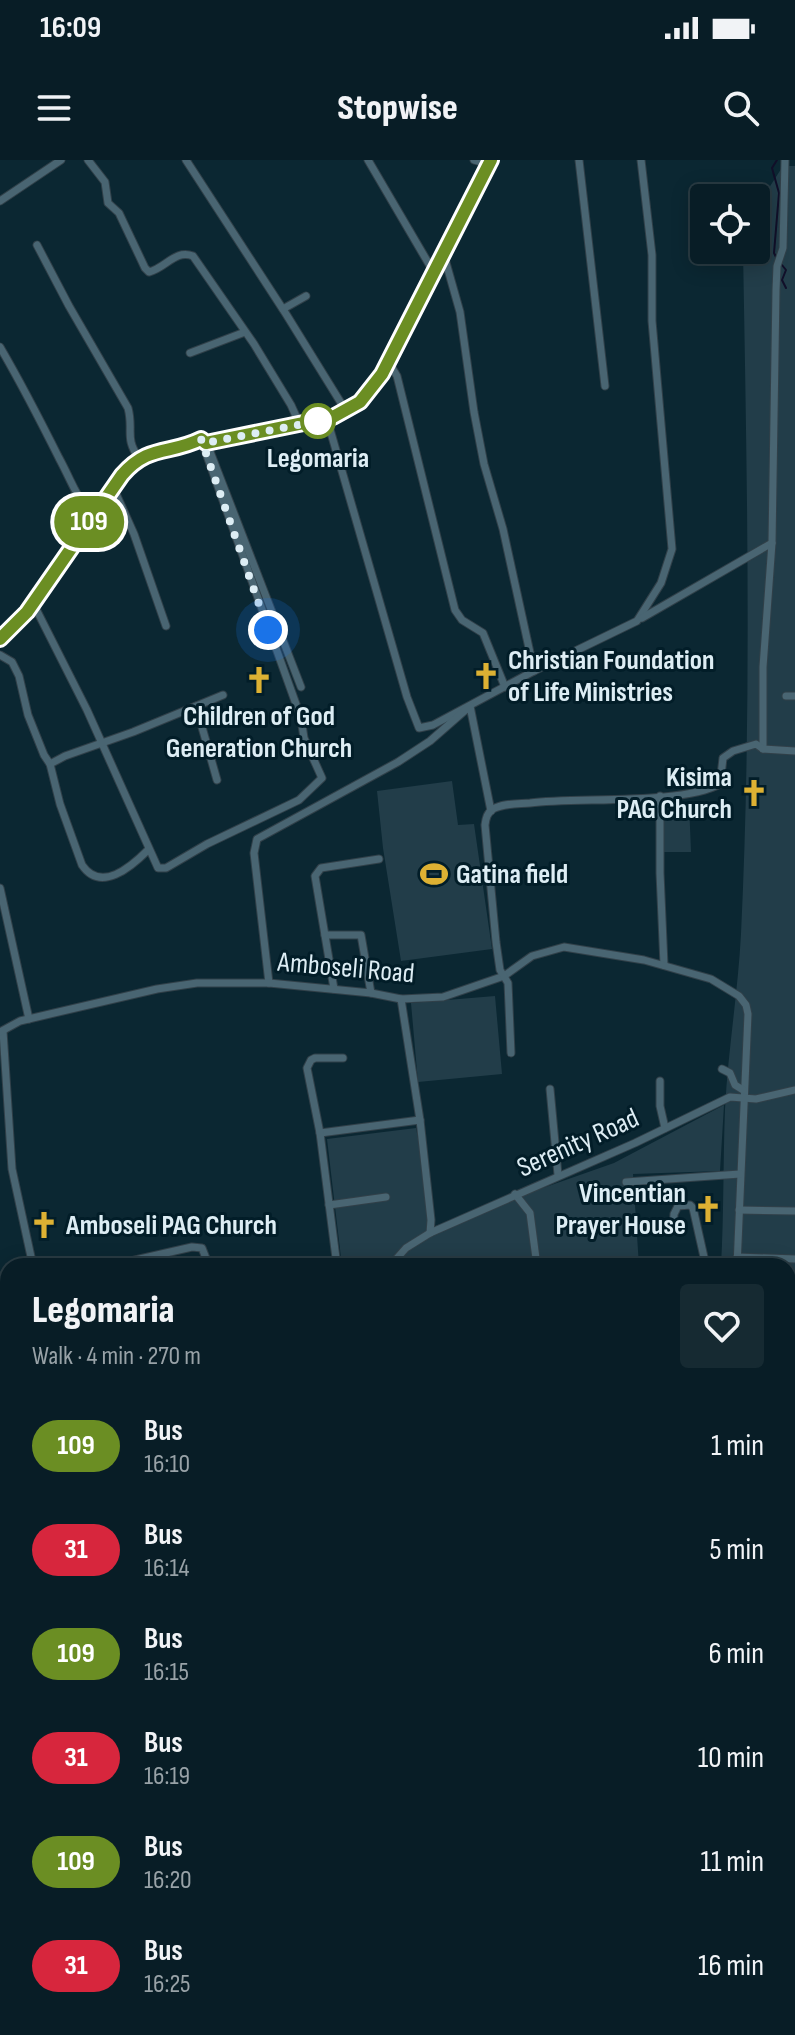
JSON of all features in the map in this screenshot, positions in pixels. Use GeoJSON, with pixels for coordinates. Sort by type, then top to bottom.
{"type":"FeatureCollection","features":[{"type":"Feature","properties":{"kind":"street"},"geometry":{"type":"LineString","coordinates":[[0,201],[61,160]]}},
{"type":"Feature","properties":{"kind":"street"},"geometry":{"type":"LineString","coordinates":[[88,160],[105,182],[108,203],[119,213],[149,272],[159,269],[177,255],[186,253],[193,256],[245,332],[291,405],[300,425]]}},
{"type":"Feature","properties":{"kind":"street"},"geometry":{"type":"LineString","coordinates":[[186,160],[346,411]]}},
{"type":"Feature","properties":{"kind":"street"},"geometry":{"type":"LineString","coordinates":[[368,160],[433,271]]}},
{"type":"Feature","properties":{"kind":"street"},"geometry":{"type":"LineString","coordinates":[[0,639],[33,603],[113,487],[139,458],[204,441],[327,419],[346,411],[369,393],[490,162],[474,160]]}},
{"type":"Feature","properties":{"kind":"street"},"geometry":{"type":"LineString","coordinates":[[579,160],[605,386]]}},
{"type":"Feature","properties":{"kind":"street"},"geometry":{"type":"LineString","coordinates":[[637,621],[661,583],[672,549],[652,321],[652,255],[641,160]]}},
{"type":"Feature","properties":{"kind":"street"},"geometry":{"type":"LineString","coordinates":[[763,749],[763,667],[772,543],[776,278],[783,248],[785,160]]}},
{"type":"Feature","properties":{"kind":"street"},"geometry":{"type":"LineString","coordinates":[[37,245],[128,408],[132,426],[129,442],[139,458]]}},
{"type":"Feature","properties":{"kind":"street"},"geometry":{"type":"LineString","coordinates":[[443,252],[460,312],[484,464],[503,529],[534,671]]}},
{"type":"Feature","properties":{"kind":"street"},"geometry":{"type":"LineString","coordinates":[[283,309],[306,296]]}},
{"type":"Feature","properties":{"kind":"street"},"geometry":{"type":"LineString","coordinates":[[190,353],[245,332]]}},
{"type":"Feature","properties":{"kind":"street"},"geometry":{"type":"LineString","coordinates":[[0,347],[25,388],[65,468],[74,493],[92,517]]}},
{"type":"Feature","properties":{"kind":"street"},"geometry":{"type":"LineString","coordinates":[[388,361],[397,376],[455,610],[462,620],[483,633],[505,687]]}},
{"type":"Feature","properties":{"kind":"street"},"geometry":{"type":"LineString","coordinates":[[327,419],[415,723],[419,728],[470,706],[637,621],[772,543]]}},
{"type":"Feature","properties":{"kind":"street"},"geometry":{"type":"LineString","coordinates":[[204,441],[301,687]]}},
{"type":"Feature","properties":{"kind":"street"},"geometry":{"type":"LineString","coordinates":[[33,603],[87,710],[158,868],[166,868],[207,844],[299,800],[322,778],[304,738],[301,718],[204,441]]}},
{"type":"Feature","properties":{"kind":"street"},"geometry":{"type":"LineString","coordinates":[[113,487],[134,534],[166,626]]}},
{"type":"Feature","properties":{"kind":"street"},"geometry":{"type":"LineString","coordinates":[[0,655],[15,667],[22,683],[31,723],[50,764],[60,804],[87,873],[95,877],[125,872],[148,850]]}},
{"type":"Feature","properties":{"kind":"street"},"geometry":{"type":"LineString","coordinates":[[50,764],[223,695]]}},
{"type":"Feature","properties":{"kind":"street"},"geometry":{"type":"LineString","coordinates":[[196,706],[217,780]]}},
{"type":"Feature","properties":{"kind":"street"},"geometry":{"type":"LineString","coordinates":[[470,706],[491,811]]}},
{"type":"Feature","properties":{"kind":"street"},"geometry":{"type":"LineString","coordinates":[[269,983],[254,853],[257,839],[398,762],[430,741],[470,706]]}},
{"type":"Feature","properties":{"kind":"street"},"geometry":{"type":"LineString","coordinates":[[511,1053],[508,983],[500,970],[496,942],[485,825],[487,815],[504,805],[660,796],[716,787],[722,779],[725,755],[756,744],[763,749],[795,751]]}},
{"type":"Feature","properties":{"kind":"street"},"geometry":{"type":"LineString","coordinates":[[660,796],[664,965]]}},
{"type":"Feature","properties":{"kind":"street"},"geometry":{"type":"LineString","coordinates":[[334,989],[315,876],[321,868],[379,859]]}},
{"type":"Feature","properties":{"kind":"street"},"geometry":{"type":"LineString","coordinates":[[0,888],[29,1019]]}},
{"type":"Feature","properties":{"kind":"street"},"geometry":{"type":"LineString","coordinates":[[325,935],[361,935],[371,993]]}},
{"type":"Feature","properties":{"kind":"street","name":"Amboseli Road"},"geometry":{"type":"LineString","coordinates":[[2,1031],[29,1019],[157,989],[197,983],[269,983],[401,999],[443,997],[504,976],[532,956],[564,947],[626,956],[711,979],[730,989],[746,1005],[737,1258]]}},
{"type":"Feature","properties":{"kind":"street"},"geometry":{"type":"LineString","coordinates":[[401,999],[420,1120],[430,1233]]}},
{"type":"Feature","properties":{"kind":"street"},"geometry":{"type":"LineString","coordinates":[[2,1031],[12,1169],[31,1258]]}},
{"type":"Feature","properties":{"kind":"street"},"geometry":{"type":"LineString","coordinates":[[336,1258],[308,1064],[315,1058],[343,1058]]}},
{"type":"Feature","properties":{"kind":"street"},"geometry":{"type":"LineString","coordinates":[[722,1069],[728,1071],[743,1093]]}},
{"type":"Feature","properties":{"kind":"street"},"geometry":{"type":"LineString","coordinates":[[660,1081],[660,1106],[665,1128]]}},
{"type":"Feature","properties":{"kind":"street"},"geometry":{"type":"LineString","coordinates":[[550,1089],[558,1175]]}},
{"type":"Feature","properties":{"kind":"street","name":"Serenity Road"},"geometry":{"type":"LineString","coordinates":[[397,1258],[406,1248],[430,1233],[635,1143],[730,1097],[743,1093],[756,1099],[795,1090]]}},
{"type":"Feature","properties":{"kind":"street"},"geometry":{"type":"LineString","coordinates":[[320,1133],[420,1120]]}},
{"type":"Feature","properties":{"kind":"street"},"geometry":{"type":"LineString","coordinates":[[626,1182],[740,1174]]}},
{"type":"Feature","properties":{"kind":"street"},"geometry":{"type":"LineString","coordinates":[[515,1194],[530,1213],[536,1258]]}},
{"type":"Feature","properties":{"kind":"street"},"geometry":{"type":"LineString","coordinates":[[329,1205],[386,1197]]}},
{"type":"Feature","properties":{"kind":"street"},"geometry":{"type":"LineString","coordinates":[[673,1231],[678,1206],[690,1205],[704,1258]]}},
{"type":"Feature","properties":{"kind":"street"},"geometry":{"type":"LineString","coordinates":[[739,1210],[795,1211]]}},
{"type":"Feature","properties":{"kind":"street"},"geometry":{"type":"LineString","coordinates":[[144,1258],[192,1247],[202,1248],[206,1258]]}},
{"type":"Feature","properties":{"kind":"shaded area"},"geometry":{"type":"Polygon","coordinates":[[[783,166],[795,166],[795,1258],[721,1258],[725,1109],[741,934],[747,763],[743,264],[770,264],[770,186],[783,166]]]}},
{"type":"Feature","properties":{"kind":"shaded area","name":"Gatina field"},"geometry":{"type":"Polygon","coordinates":[[[452,781],[458,825],[474,824],[492,949],[401,961],[377,791],[452,781]]]}},
{"type":"Feature","properties":{"kind":"shaded area"},"geometry":{"type":"Polygon","coordinates":[[[689,803],[691,852],[663,852],[662,804],[689,803]]]}},
{"type":"Feature","properties":{"kind":"shaded area"},"geometry":{"type":"Polygon","coordinates":[[[495,996],[502,1074],[418,1082],[411,1003],[495,996]]]}},
{"type":"Feature","properties":{"kind":"shaded area"},"geometry":{"type":"Polygon","coordinates":[[[724,1105],[720,1171],[633,1174],[638,1258],[341,1258],[327,1139],[416,1128],[435,1226],[614,1163],[724,1105]]]}},
{"type":"Feature","properties":{"kind":"waterway"},"geometry":{"type":"LineString","coordinates":[[776,257],[779,193],[772,168],[777,160]]}},
{"type":"Feature","properties":{"kind":"waterway"},"geometry":{"type":"LineString","coordinates":[[782,265],[786,270],[782,280],[786,288]]}},
{"type":"Feature","properties":{"kind":"bus line","name":"109"},"geometry":{"type":"LineString","coordinates":[[0,639],[27,612],[122,475],[139,458],[201,439],[206,443],[327,419],[360,402],[382,374],[491,160]]}},
{"type":"Feature","properties":{"kind":"place","name":"Legomaria"},"geometry":{"type":"Point","coordinates":[318,421]}},
{"type":"Feature","properties":{"kind":"place","name":"Christian Foundation of Life Ministries"},"geometry":{"type":"Point","coordinates":[486,676]}},
{"type":"Feature","properties":{"kind":"place","name":"Children of God Generation Church"},"geometry":{"type":"Point","coordinates":[259,680]}},
{"type":"Feature","properties":{"kind":"place","name":"Kisima PAG Church"},"geometry":{"type":"Point","coordinates":[754,793]}},
{"type":"Feature","properties":{"kind":"place","name":"Gatina field"},"geometry":{"type":"Point","coordinates":[434,874]}},
{"type":"Feature","properties":{"kind":"place","name":"Vincentian Prayer House"},"geometry":{"type":"Point","coordinates":[708,1209]}},
{"type":"Feature","properties":{"kind":"place","name":"Amboseli PAG Church"},"geometry":{"type":"Point","coordinates":[44,1225]}},
{"type":"Feature","properties":{"kind":"route"},"geometry":{"type":"LineString","coordinates":[[268,630],[201,439],[206,443],[318,421]]}}]}
